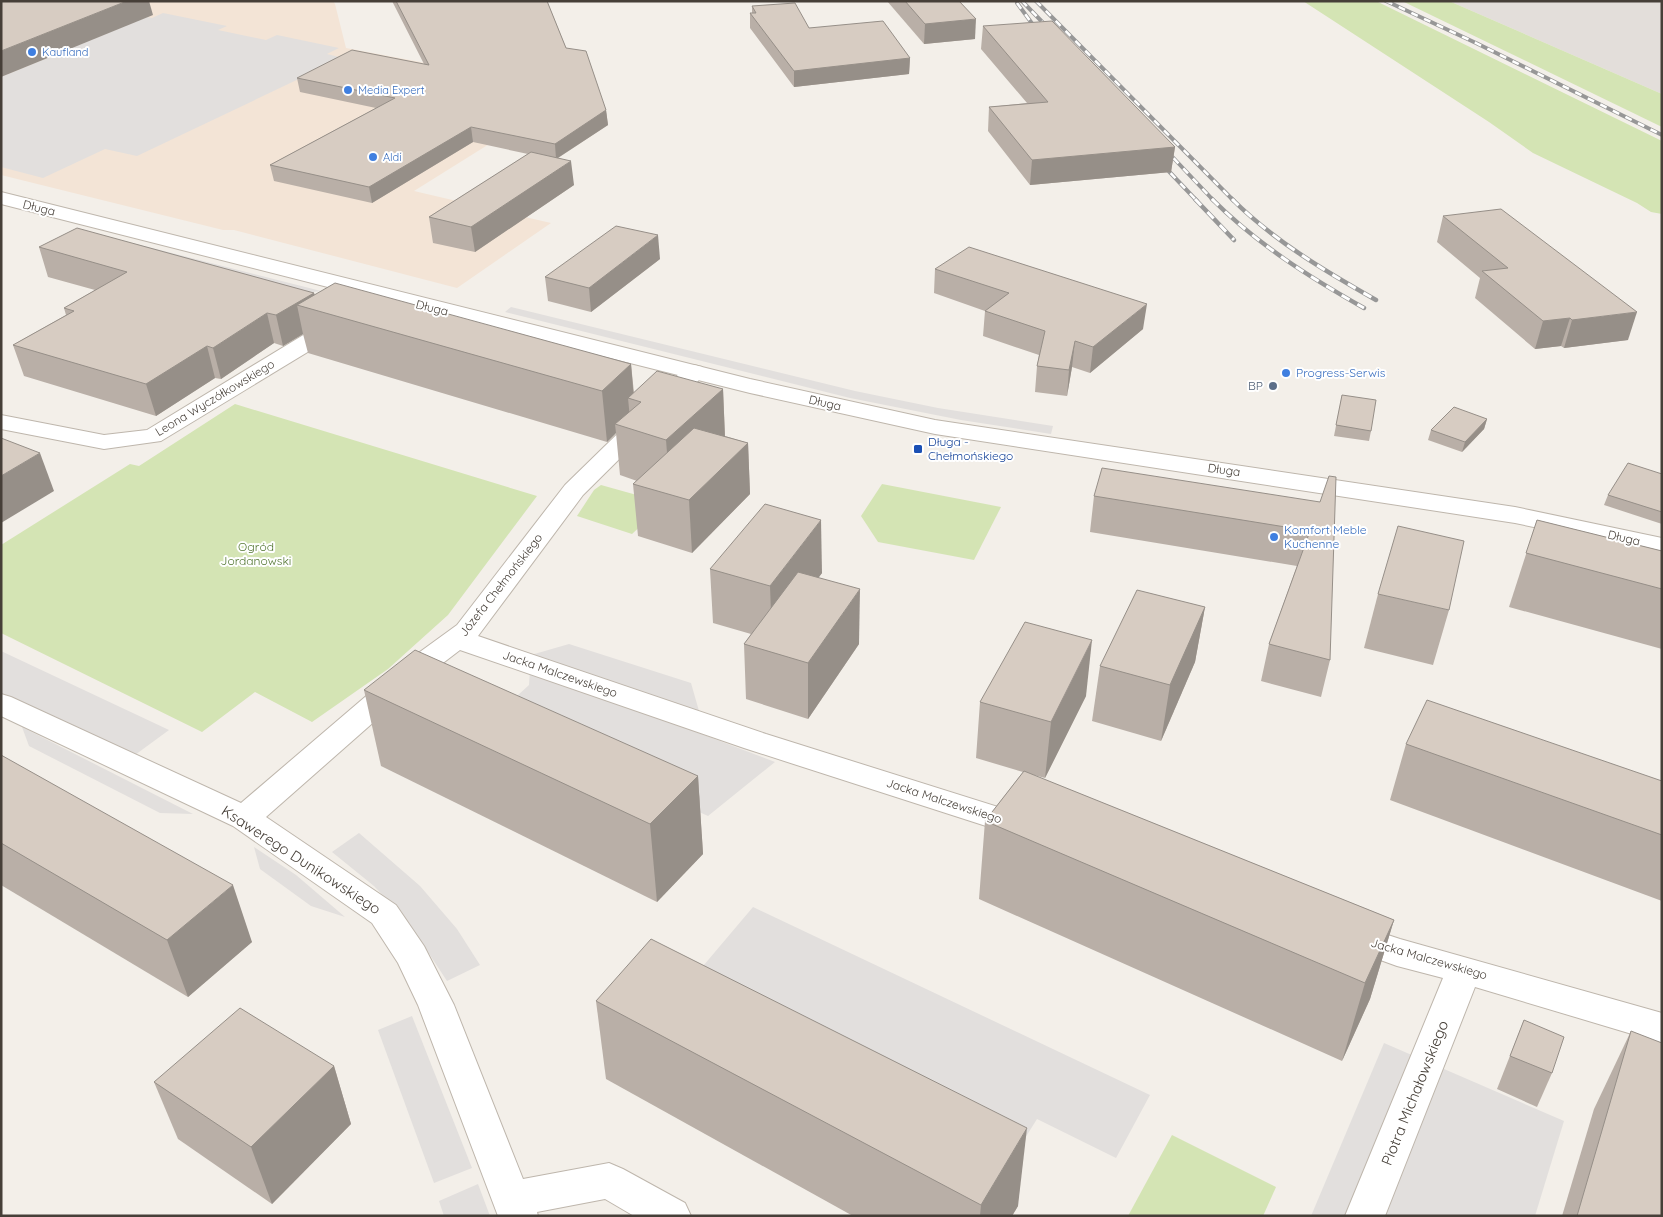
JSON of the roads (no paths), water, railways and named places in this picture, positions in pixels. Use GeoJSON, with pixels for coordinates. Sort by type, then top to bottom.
{"type":"FeatureCollection","features":[{"type":"Feature","properties":{"kind":"street","name":"Długa"},"geometry":{"type":"LineString","coordinates":[[1,198],[384,296],[836,406],[935,427],[1515,515],[1662,546]]}},
{"type":"Feature","properties":{"kind":"street","name":"Leona Wyczółkowskiego"},"geometry":{"type":"LineString","coordinates":[[1,422],[104,442],[153,436],[384,296]]}},
{"type":"Feature","properties":{"kind":"street","name":"Józefa Chełmońskiego"},"geometry":{"type":"LineString","coordinates":[[244,818],[416,669],[467,631],[574,490],[694,372]]}},
{"type":"Feature","properties":{"kind":"street","name":"Jacka Malczewskiego"},"geometry":{"type":"LineString","coordinates":[[457,639],[755,742],[1054,837]]}},
{"type":"Feature","properties":{"kind":"street","name":"Ksawerego Dunikowskiego"},"geometry":{"type":"LineString","coordinates":[[1,704],[244,818],[384,914],[412,956],[436,1005],[514,1207]]}},
{"type":"Feature","properties":{"kind":"street","name":"Jacka Malczewskiego"},"geometry":{"type":"LineString","coordinates":[[1322,926],[1397,952],[1662,1028]]}},
{"type":"Feature","properties":{"kind":"street","name":"Piotra Michałowskiego"},"geometry":{"type":"LineString","coordinates":[[1366,1216],[1464,970]]}},
{"type":"Feature","properties":{"kind":"street"},"geometry":{"type":"LineString","coordinates":[[514,1207],[609,1181],[671,1216]]}},
{"type":"Feature","properties":{"kind":"railway"},"geometry":{"type":"LineString","coordinates":[[1022,1],[1051,31]]}},
{"type":"Feature","properties":{"kind":"railway"},"geometry":{"type":"LineString","coordinates":[[1036,1],[1232,199]]}},
{"type":"Feature","properties":{"kind":"railway"},"geometry":{"type":"LineString","coordinates":[[1386,1],[1476,43],[1662,135]]}},
{"type":"Feature","properties":{"kind":"railway"},"geometry":{"type":"LineString","coordinates":[[1017,3],[1039,33]]}},
{"type":"Feature","properties":{"kind":"railway"},"geometry":{"type":"LineString","coordinates":[[1164,148],[1213,200]]}},
{"type":"Feature","properties":{"kind":"railway"},"geometry":{"type":"LineString","coordinates":[[1161,163],[1197,201]]}},
{"type":"Feature","properties":{"kind":"railway"},"geometry":{"type":"LineString","coordinates":[[1195,199],[1234,240]]}},
{"type":"Feature","properties":{"kind":"railway"},"geometry":{"type":"LineString","coordinates":[[1232,199],[1283,242],[1376,300]]}},
{"type":"Feature","properties":{"kind":"railway"},"geometry":{"type":"LineString","coordinates":[[1213,200],[1247,231],[1284,259],[1364,308]]}},
{"type":"Feature","properties":{"kind":"place","name":"Kaufland"},"geometry":{"type":"Point","coordinates":[32,52]}},
{"type":"Feature","properties":{"kind":"place","name":"Media Expert"},"geometry":{"type":"Point","coordinates":[348,90]}},
{"type":"Feature","properties":{"kind":"place","name":"Aldi"},"geometry":{"type":"Point","coordinates":[373,157]}},
{"type":"Feature","properties":{"kind":"place","name":"Progress-Serwis"},"geometry":{"type":"Point","coordinates":[1286,373]}},
{"type":"Feature","properties":{"kind":"place","name":"BP"},"geometry":{"type":"Point","coordinates":[1273,386]}},
{"type":"Feature","properties":{"kind":"place","name":"Długa - Chełmońskiego"},"geometry":{"type":"Point","coordinates":[918,449]}},
{"type":"Feature","properties":{"kind":"place","name":"Komfort Meble Kuchenne"},"geometry":{"type":"Point","coordinates":[1274,537]}},
{"type":"Feature","properties":{"kind":"park label","name":"Ogród Jordanowski"},"geometry":{"type":"Point","coordinates":[256,554]}}]}
